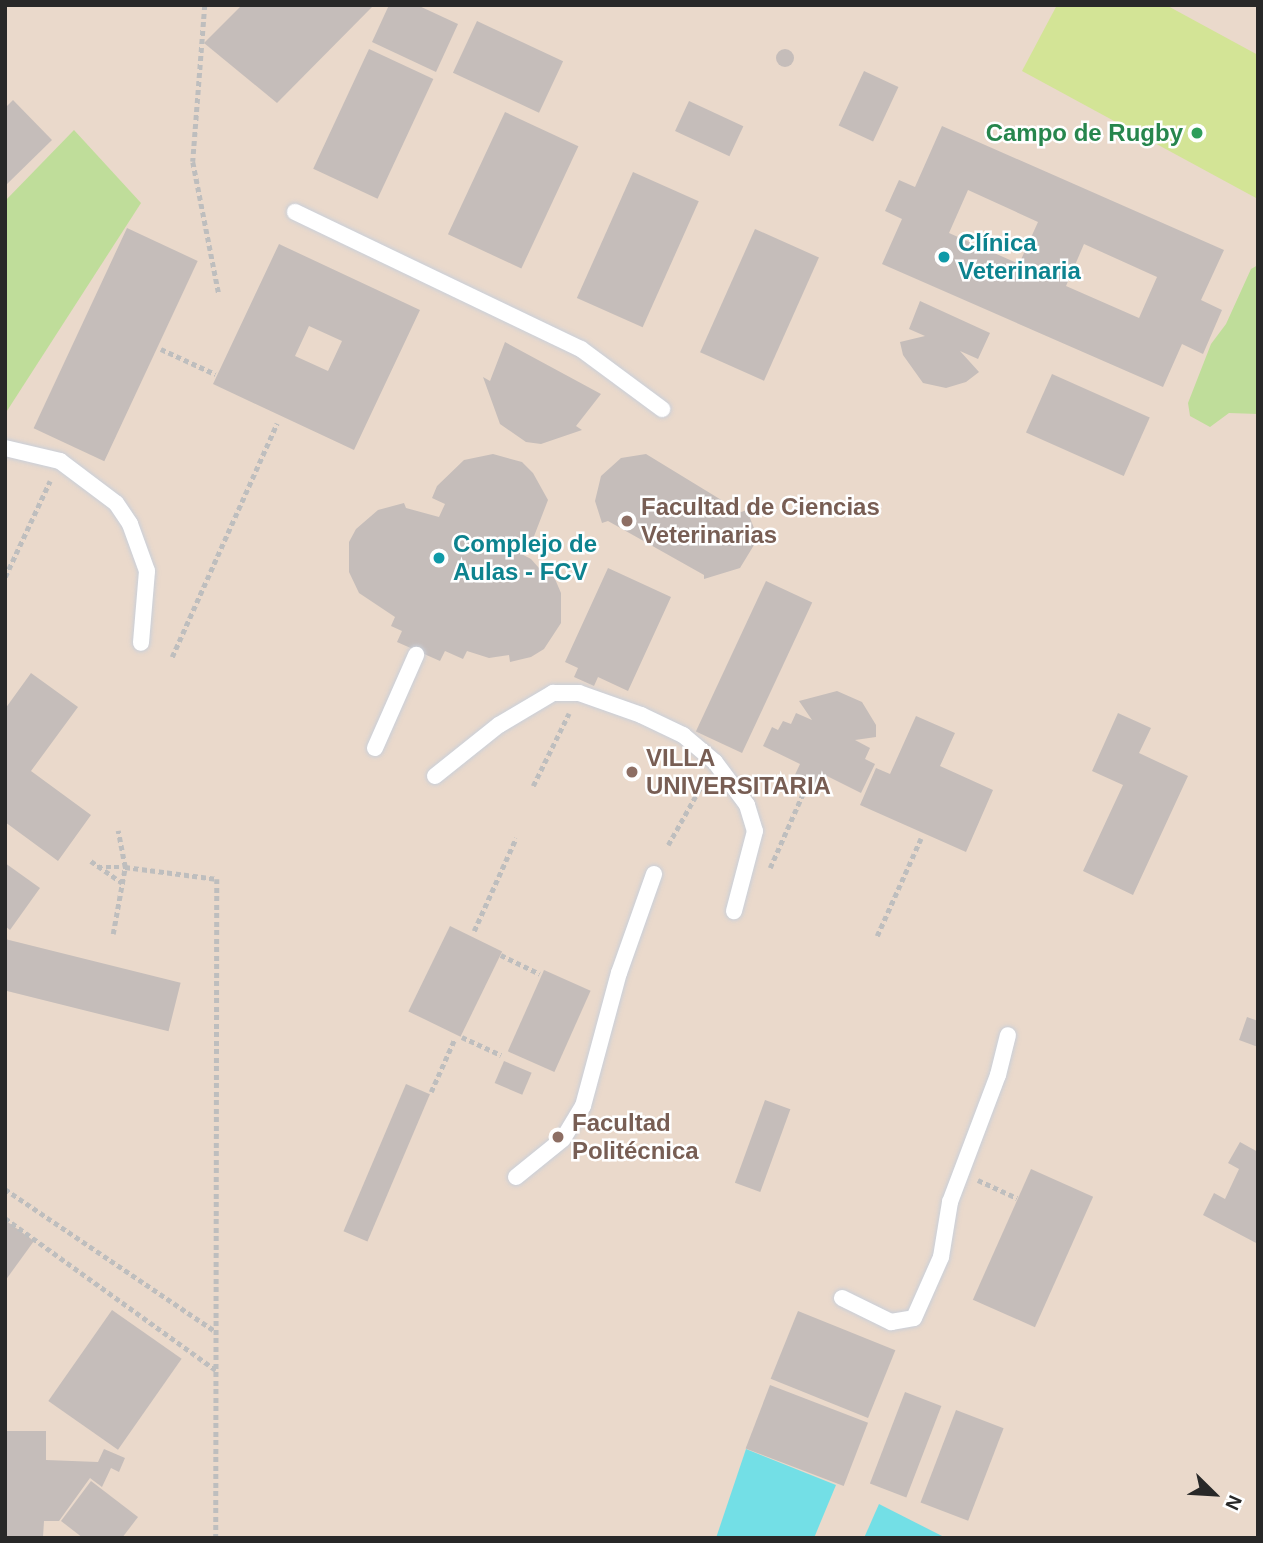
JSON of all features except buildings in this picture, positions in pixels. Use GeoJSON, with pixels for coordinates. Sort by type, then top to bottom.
{"type":"FeatureCollection","features":[{"type":"Feature","properties":{"kind":"lane"},"geometry":{"type":"LineString","coordinates":[[295,212],[581,349],[662,409]]}},
{"type":"Feature","properties":{"kind":"lane"},"geometry":{"type":"LineString","coordinates":[[5,448],[60,461],[116,503],[130,524],[147,571],[141,643]]}},
{"type":"Feature","properties":{"kind":"lane"},"geometry":{"type":"LineString","coordinates":[[375,748],[416,655]]}},
{"type":"Feature","properties":{"kind":"lane"},"geometry":{"type":"LineString","coordinates":[[435,776],[524,709],[553,693],[579,693],[683,735],[715,762],[747,805],[755,831],[734,911]]}},
{"type":"Feature","properties":{"kind":"lane"},"geometry":{"type":"LineString","coordinates":[[516,1177],[563,1139],[583,1106],[619,973],[654,874]]}},
{"type":"Feature","properties":{"kind":"lane"},"geometry":{"type":"LineString","coordinates":[[842,1298],[891,1322],[914,1318],[937,1268],[950,1202],[998,1075],[1008,1035]]}},
{"type":"Feature","properties":{"kind":"path"},"geometry":{"type":"LineString","coordinates":[[205,5],[193,162],[219,294]]}},
{"type":"Feature","properties":{"kind":"path"},"geometry":{"type":"LineString","coordinates":[[161,349],[215,374]]}},
{"type":"Feature","properties":{"kind":"path"},"geometry":{"type":"LineString","coordinates":[[173,657],[277,423]]}},
{"type":"Feature","properties":{"kind":"path"},"geometry":{"type":"LineString","coordinates":[[5,578],[60,461]]}},
{"type":"Feature","properties":{"kind":"path"},"geometry":{"type":"LineString","coordinates":[[533,786],[579,693]]}},
{"type":"Feature","properties":{"kind":"path"},"geometry":{"type":"LineString","coordinates":[[668,845],[715,762]]}},
{"type":"Feature","properties":{"kind":"path"},"geometry":{"type":"LineString","coordinates":[[767,875],[805,789]]}},
{"type":"Feature","properties":{"kind":"path"},"geometry":{"type":"LineString","coordinates":[[113,934],[125,867],[118,831]]}},
{"type":"Feature","properties":{"kind":"path"},"geometry":{"type":"LineString","coordinates":[[474,931],[516,838]]}},
{"type":"Feature","properties":{"kind":"path"},"geometry":{"type":"LineString","coordinates":[[877,936],[921,838]]}},
{"type":"Feature","properties":{"kind":"path"},"geometry":{"type":"LineString","coordinates":[[91,861],[122,883]]}},
{"type":"Feature","properties":{"kind":"path"},"geometry":{"type":"LineString","coordinates":[[97,867],[125,867],[216,879],[216,1538]]}},
{"type":"Feature","properties":{"kind":"path"},"geometry":{"type":"LineString","coordinates":[[501,956],[540,974]]}},
{"type":"Feature","properties":{"kind":"path"},"geometry":{"type":"LineString","coordinates":[[463,1037],[501,1055]]}},
{"type":"Feature","properties":{"kind":"path"},"geometry":{"type":"LineString","coordinates":[[431,1092],[456,1038]]}},
{"type":"Feature","properties":{"kind":"path"},"geometry":{"type":"LineString","coordinates":[[975,1179],[1017,1198]]}},
{"type":"Feature","properties":{"kind":"path"},"geometry":{"type":"LineString","coordinates":[[5,1189],[216,1332]]}},
{"type":"Feature","properties":{"kind":"path"},"geometry":{"type":"LineString","coordinates":[[5,1218],[216,1370]]}},
{"type":"Feature","properties":{"kind":"shaded area","name":"VILLA UNIVERSITARIA"},"geometry":{"type":"Polygon","coordinates":[[[5,5],[1258,5],[1258,1538],[5,1538],[5,5]]]}},
{"type":"Feature","properties":{"kind":"green space","name":"Campo de Rugby"},"geometry":{"type":"Polygon","coordinates":[[[1057,5],[1166,5],[1258,55],[1256,198],[1022,71],[1057,5]]]}},
{"type":"Feature","properties":{"kind":"green space"},"geometry":{"type":"Polygon","coordinates":[[[74,130],[141,203],[5,414],[5,201],[74,130]]]}},
{"type":"Feature","properties":{"kind":"green space"},"geometry":{"type":"Polygon","coordinates":[[[1258,265],[1258,414],[1229,413],[1210,427],[1190,416],[1188,403],[1211,344],[1226,324],[1251,269],[1258,265]]]}},
{"type":"Feature","properties":{"kind":"water"},"geometry":{"type":"Polygon","coordinates":[[[746,1449],[836,1485],[814,1538],[716,1538],[746,1449]]]}},
{"type":"Feature","properties":{"kind":"water"},"geometry":{"type":"Polygon","coordinates":[[[879,1504],[946,1538],[864,1538],[879,1504]]]}},
{"type":"Feature","properties":{"kind":"place","name":"Campo de Rugby"},"geometry":{"type":"Point","coordinates":[1197,133]}},
{"type":"Feature","properties":{"kind":"place","name":"Clínica Veterinaria"},"geometry":{"type":"Point","coordinates":[944,257]}},
{"type":"Feature","properties":{"kind":"place","name":"Facultad de Ciencias Veterinarias"},"geometry":{"type":"Point","coordinates":[627,521]}},
{"type":"Feature","properties":{"kind":"place","name":"Complejo de Aulas - FCV"},"geometry":{"type":"Point","coordinates":[439,558]}},
{"type":"Feature","properties":{"kind":"place","name":"VILLA UNIVERSITARIA"},"geometry":{"type":"Point","coordinates":[632,772]}},
{"type":"Feature","properties":{"kind":"place","name":"Facultad Politécnica"},"geometry":{"type":"Point","coordinates":[558,1137]}}]}
